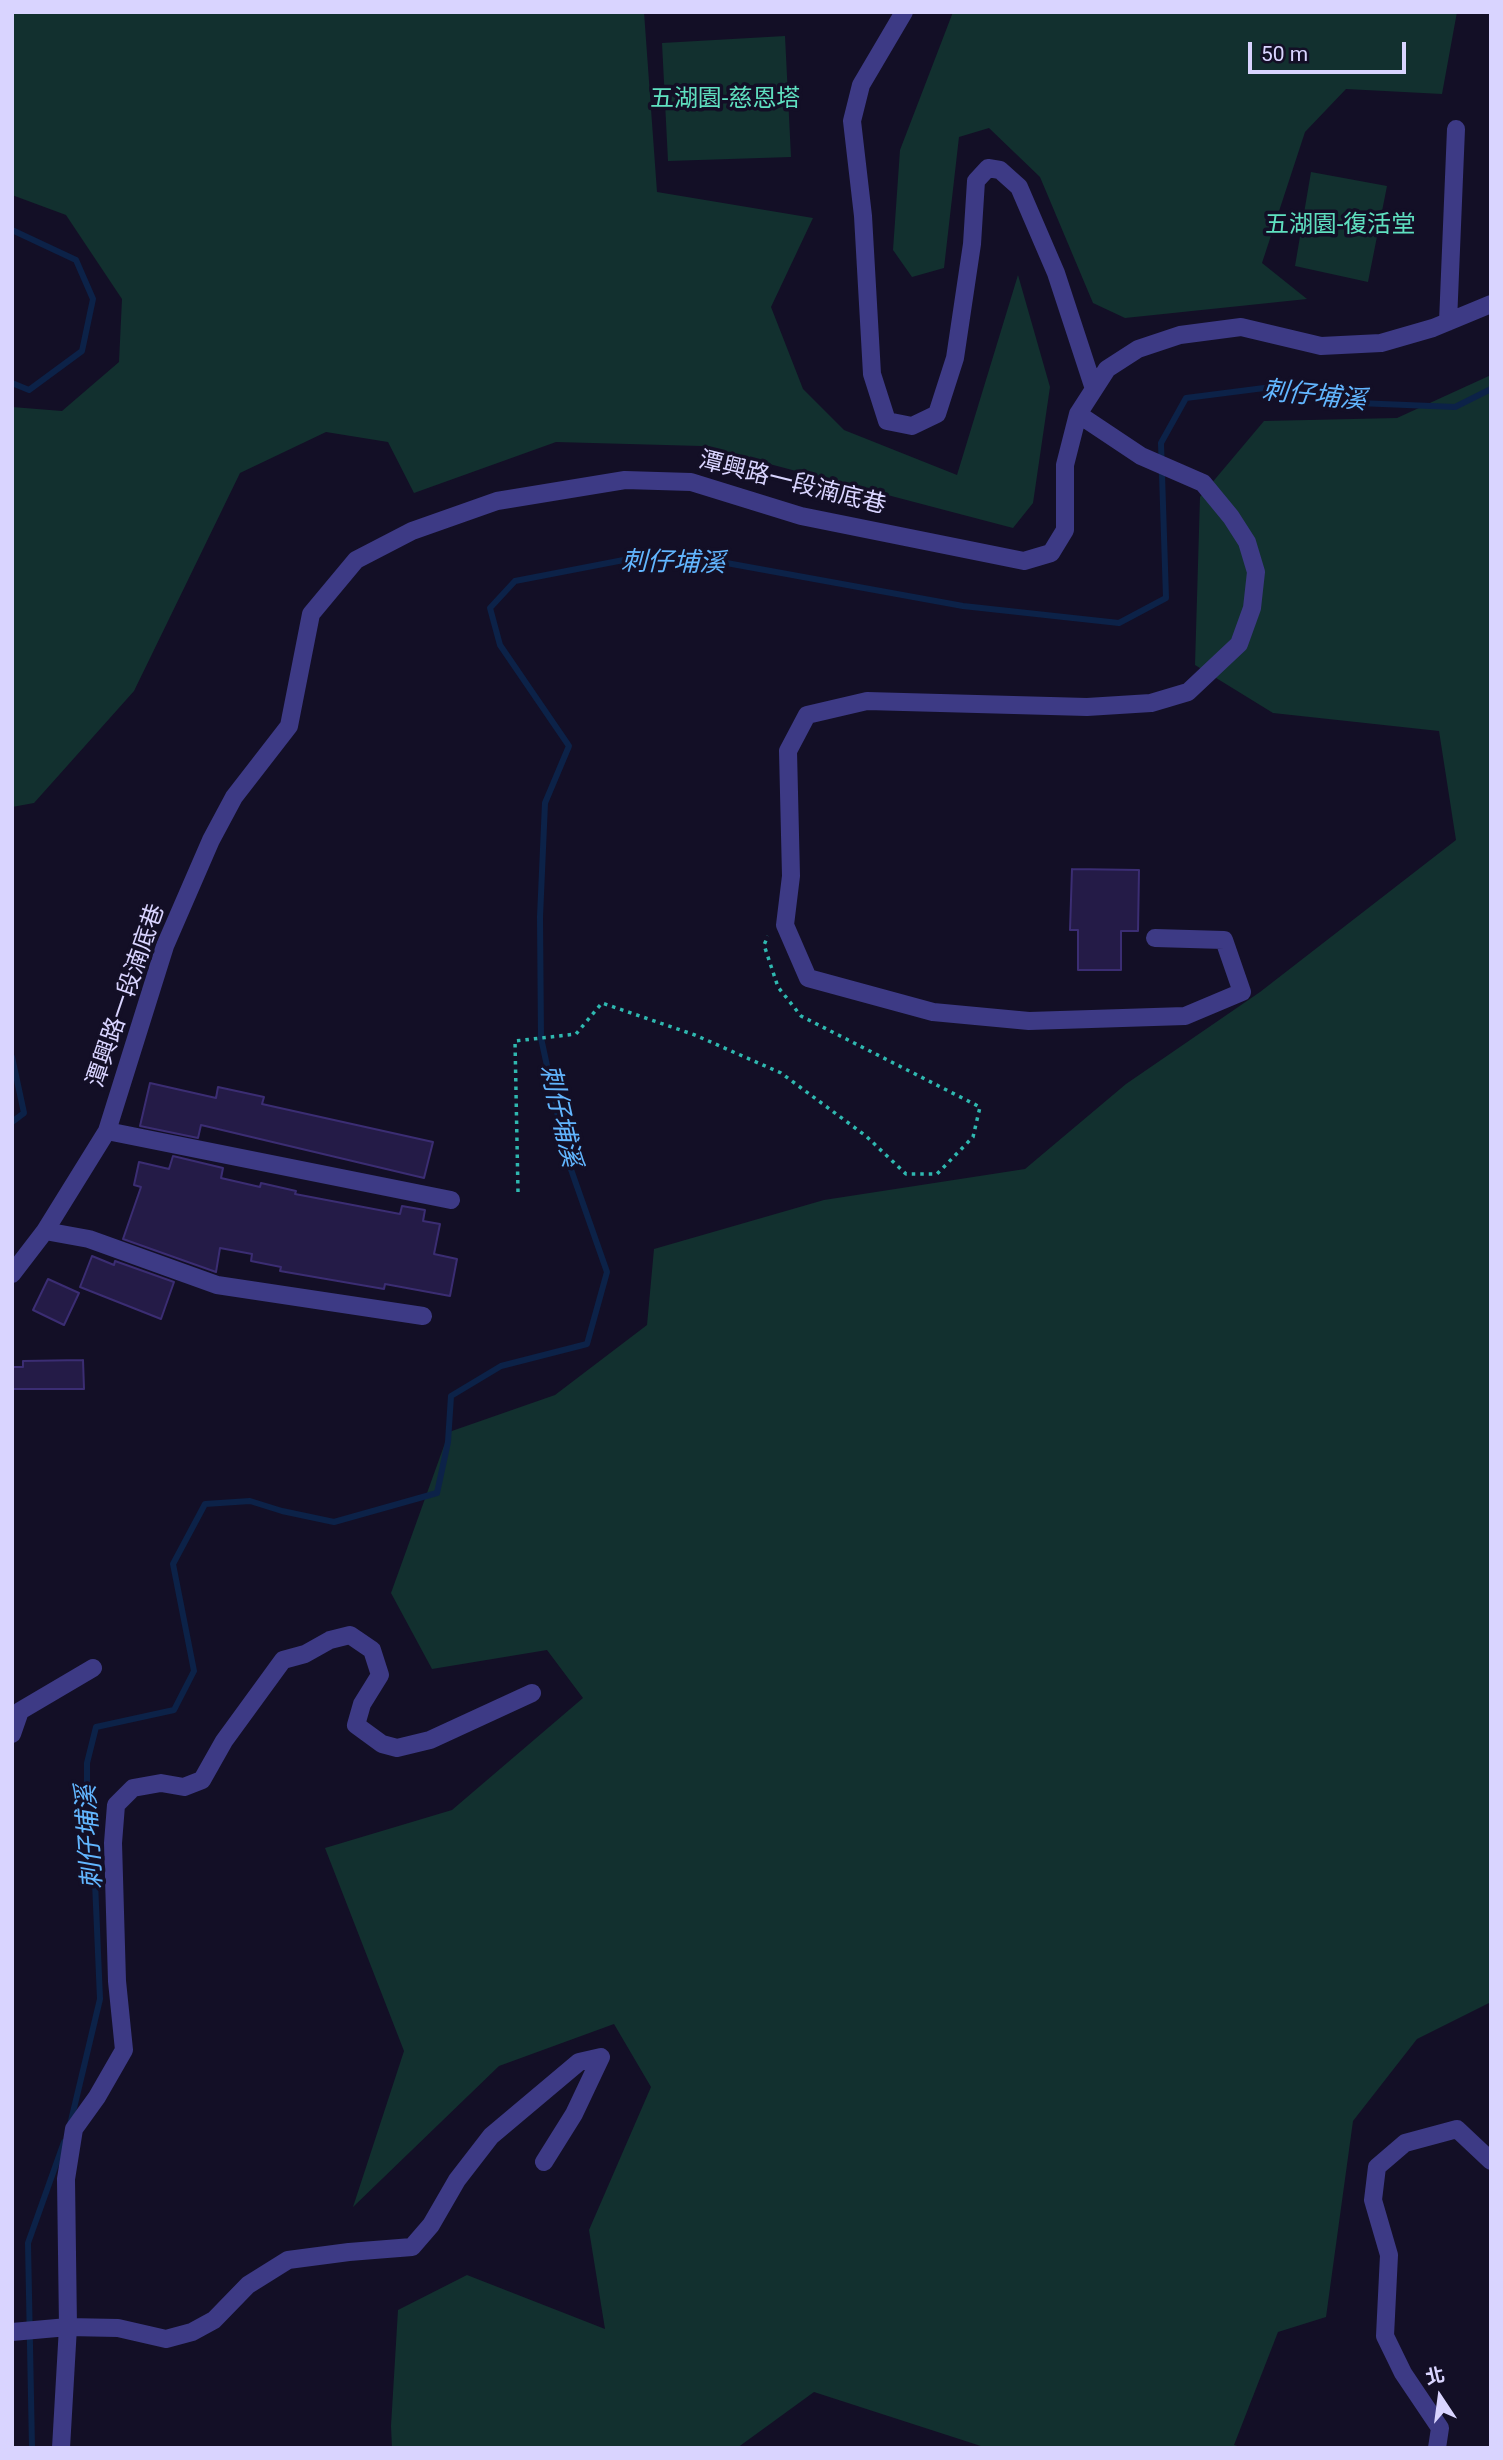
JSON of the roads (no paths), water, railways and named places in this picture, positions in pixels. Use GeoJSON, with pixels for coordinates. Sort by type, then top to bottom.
{"type":"FeatureCollection","features":[{"type":"Feature","properties":{"kind":"street"},"geometry":{"type":"LineString","coordinates":[[904,12],[861,85],[852,121],[863,216],[872,374],[887,421],[912,426],[937,414],[955,358],[972,244],[976,181],[988,168],[1000,170],[1019,187],[1056,273],[1094,389]]}},
{"type":"Feature","properties":{"kind":"street"},"geometry":{"type":"LineString","coordinates":[[1448,322],[1456,129]]}},
{"type":"Feature","properties":{"kind":"street","name":"潭興路一段湳底巷"},"geometry":{"type":"LineString","coordinates":[[12,1274],[45,1231],[107,1131],[165,946],[180,911],[211,840],[234,797],[289,726],[311,614],[356,560],[412,531],[497,501],[625,480],[691,482],[801,516],[1024,561],[1052,553],[1065,530],[1065,464],[1078,414],[1107,369],[1138,349],[1180,335],[1241,327],[1321,346],[1381,343],[1448,322],[1491,304]]}},
{"type":"Feature","properties":{"kind":"street"},"geometry":{"type":"LineString","coordinates":[[1078,414],[1141,456],[1203,483],[1231,517],[1247,542],[1256,572],[1252,608],[1239,644],[1188,692],[1151,703],[1087,707],[867,701],[807,715],[788,751],[791,876],[785,925],[808,978],[933,1012],[1029,1021],[1185,1016],[1242,992],[1224,940],[1154,938]]}},
{"type":"Feature","properties":{"kind":"street"},"geometry":{"type":"LineString","coordinates":[[107,1131],[451,1200]]}},
{"type":"Feature","properties":{"kind":"street"},"geometry":{"type":"LineString","coordinates":[[45,1231],[89,1239],[217,1285],[423,1316]]}},
{"type":"Feature","properties":{"kind":"street"},"geometry":{"type":"LineString","coordinates":[[61,2448],[68,2327],[66,2179],[75,2129],[124,2050],[117,1981],[113,1843],[116,1805],[133,1788],[161,1783],[184,1787],[202,1780],[224,1741],[283,1660],[304,1654],[330,1640],[350,1636],[372,1650],[380,1675],[362,1704],[356,1725],[382,1744],[397,1748],[430,1740],[532,1693]]}},
{"type":"Feature","properties":{"kind":"street"},"geometry":{"type":"LineString","coordinates":[[12,1734],[20,1711],[93,1668]]}},
{"type":"Feature","properties":{"kind":"street"},"geometry":{"type":"LineString","coordinates":[[14,2332],[68,2327],[118,2328],[166,2339],[192,2332],[214,2320],[248,2285],[288,2260],[412,2247],[430,2225],[457,2179],[491,2136],[579,2062],[601,2057],[574,2114],[544,2161]]}},
{"type":"Feature","properties":{"kind":"street"},"geometry":{"type":"LineString","coordinates":[[1437,2448],[1440,2428],[1403,2373],[1385,2336],[1389,2255],[1373,2200],[1377,2167],[1405,2143],[1457,2129],[1491,2161]]}},
{"type":"Feature","properties":{"kind":"waterway"},"geometry":{"type":"LineString","coordinates":[[12,230],[76,260],[93,299],[82,351],[29,390],[12,383]]}},
{"type":"Feature","properties":{"kind":"waterway","name":"刺仔埔溪"},"geometry":{"type":"LineString","coordinates":[[70,2125],[100,1999],[95,1882],[87,1831],[87,1763],[96,1727],[174,1710],[194,1671],[173,1564],[205,1504],[250,1501],[334,1522],[437,1493],[448,1442],[451,1396],[501,1366],[587,1344],[607,1272],[567,1158],[541,1038],[540,917],[545,803],[569,746],[500,645],[490,608],[515,581],[634,558],[721,562],[963,606],[1119,623],[1166,598],[1161,443],[1186,398],[1272,387],[1358,403],[1455,407],[1491,389]]}},
{"type":"Feature","properties":{"kind":"waterway"},"geometry":{"type":"LineString","coordinates":[[12,1057],[24,1113],[12,1122]]}},
{"type":"Feature","properties":{"kind":"waterway","name":"刺仔埔溪"},"geometry":{"type":"LineString","coordinates":[[32,2448],[28,2243],[64,2142]]}},
{"type":"Feature","properties":{"kind":"park label","name":"五湖園-慈恩塔"},"geometry":{"type":"Point","coordinates":[725,100]}},
{"type":"Feature","properties":{"kind":"park label","name":"五湖園-復活堂"},"geometry":{"type":"Point","coordinates":[1340,226]}}]}
